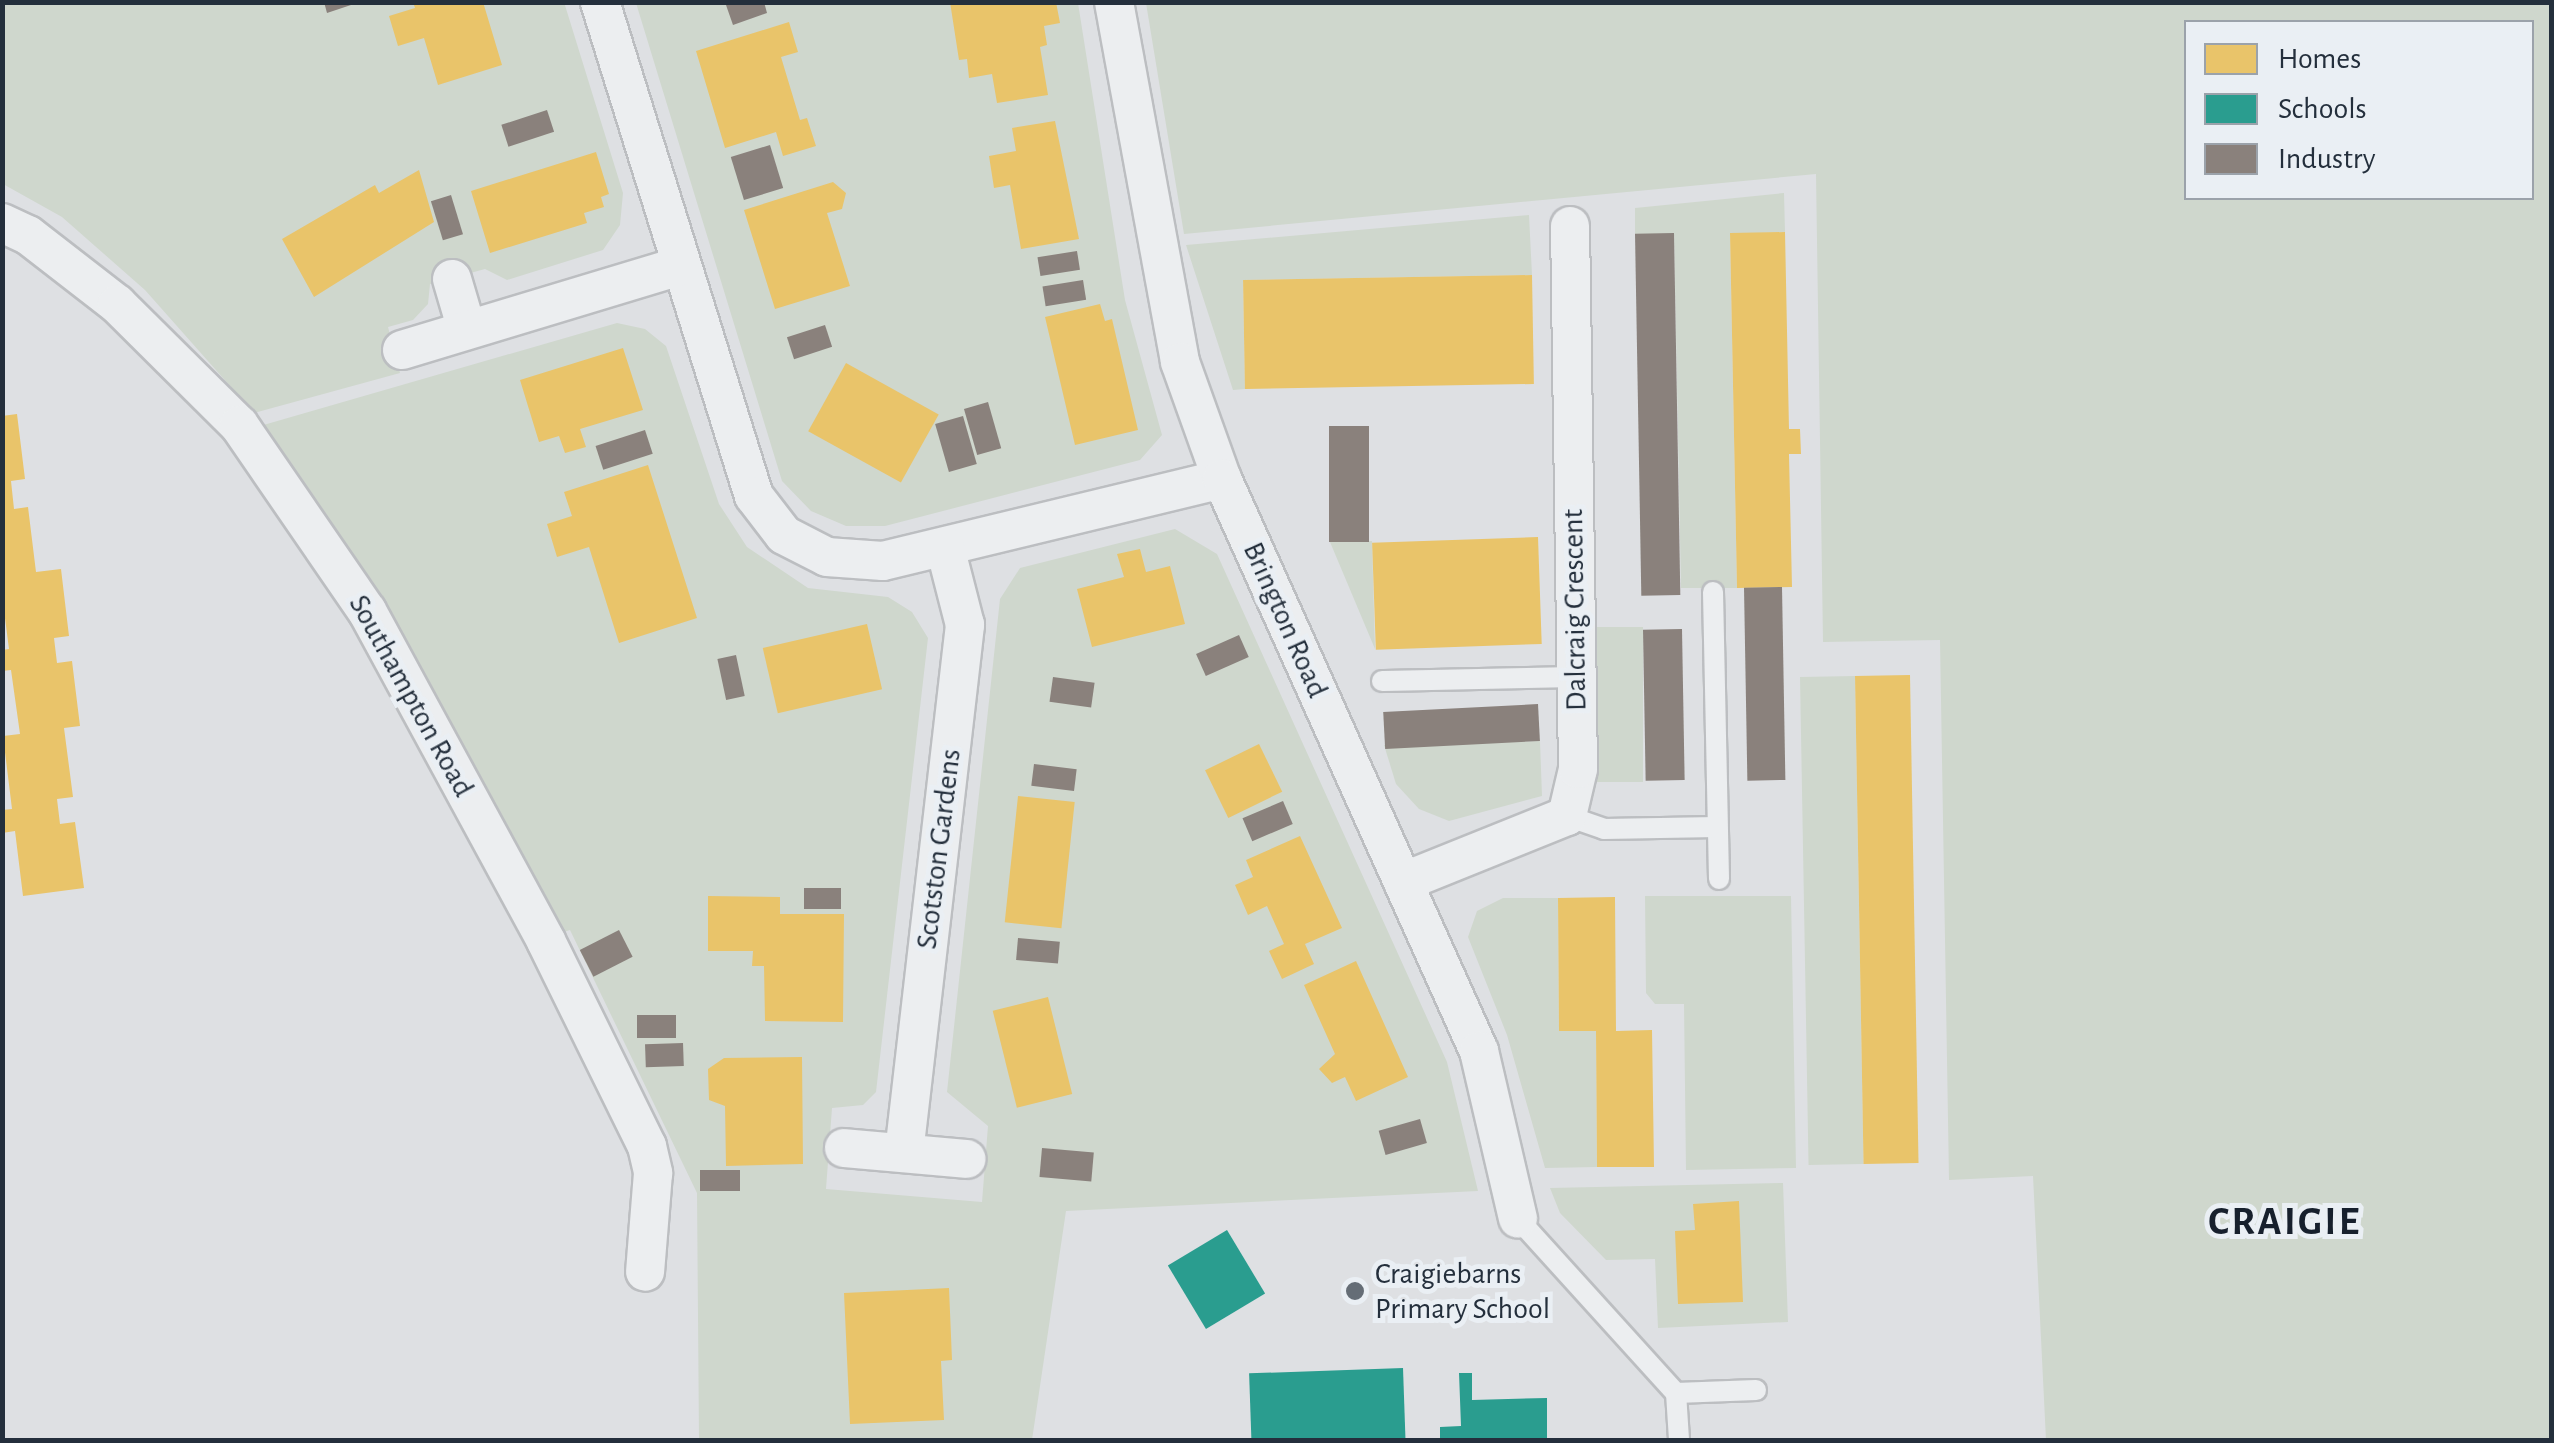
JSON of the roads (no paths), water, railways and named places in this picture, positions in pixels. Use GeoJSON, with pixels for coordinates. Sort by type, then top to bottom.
{"type":"FeatureCollection","features":[{"type":"Feature","properties":{"kind":"street"},"geometry":{"type":"LineString","coordinates":[[600,2],[754,496],[784,535],[827,557],[882,561],[1222,479]]}},
{"type":"Feature","properties":{"kind":"street","name":"Brington Road"},"geometry":{"type":"LineString","coordinates":[[1114,2],[1180,362],[1222,479],[1479,1051],[1518,1219]]}},
{"type":"Feature","properties":{"kind":"street","name":"Southampton Road"},"geometry":{"type":"LineString","coordinates":[[2,223],[28,235],[117,304],[239,425],[366,611],[546,941],[647,1146],[652,1172],[645,1272]]}},
{"type":"Feature","properties":{"kind":"street","name":"Dalcraig Crescent"},"geometry":{"type":"LineString","coordinates":[[1567,816],[1578,769],[1570,226]]}},
{"type":"Feature","properties":{"kind":"street"},"geometry":{"type":"LineString","coordinates":[[402,350],[680,266]]}},
{"type":"Feature","properties":{"kind":"street"},"geometry":{"type":"LineString","coordinates":[[452,280],[468,330]]}},
{"type":"Feature","properties":{"kind":"street","name":"Scotston Gardens"},"geometry":{"type":"LineString","coordinates":[[904,1154],[965,625],[945,548]]}},
{"type":"Feature","properties":{"kind":"street"},"geometry":{"type":"LineString","coordinates":[[1403,882],[1567,816]]}},
{"type":"Feature","properties":{"kind":"street"},"geometry":{"type":"LineString","coordinates":[[844,1148],[966,1159]]}},
{"type":"Feature","properties":{"kind":"lane"},"geometry":{"type":"LineString","coordinates":[[1712,592],[1719,879]]}},
{"type":"Feature","properties":{"kind":"lane"},"geometry":{"type":"LineString","coordinates":[[1382,681],[1576,677]]}},
{"type":"Feature","properties":{"kind":"lane"},"geometry":{"type":"LineString","coordinates":[[1567,816],[1604,829],[1718,827]]}},
{"type":"Feature","properties":{"kind":"lane"},"geometry":{"type":"LineString","coordinates":[[1518,1219],[1676,1392],[1679,1440]]}},
{"type":"Feature","properties":{"kind":"lane"},"geometry":{"type":"LineString","coordinates":[[1676,1392],[1756,1390]]}},
{"type":"Feature","properties":{"kind":"place","name":"Craigiebarns Primary School"},"geometry":{"type":"Point","coordinates":[1355,1291]}},
{"type":"Feature","properties":{"kind":"district","name":"CRAIGIE"},"geometry":{"type":"Point","coordinates":[2285,1222]}}]}
